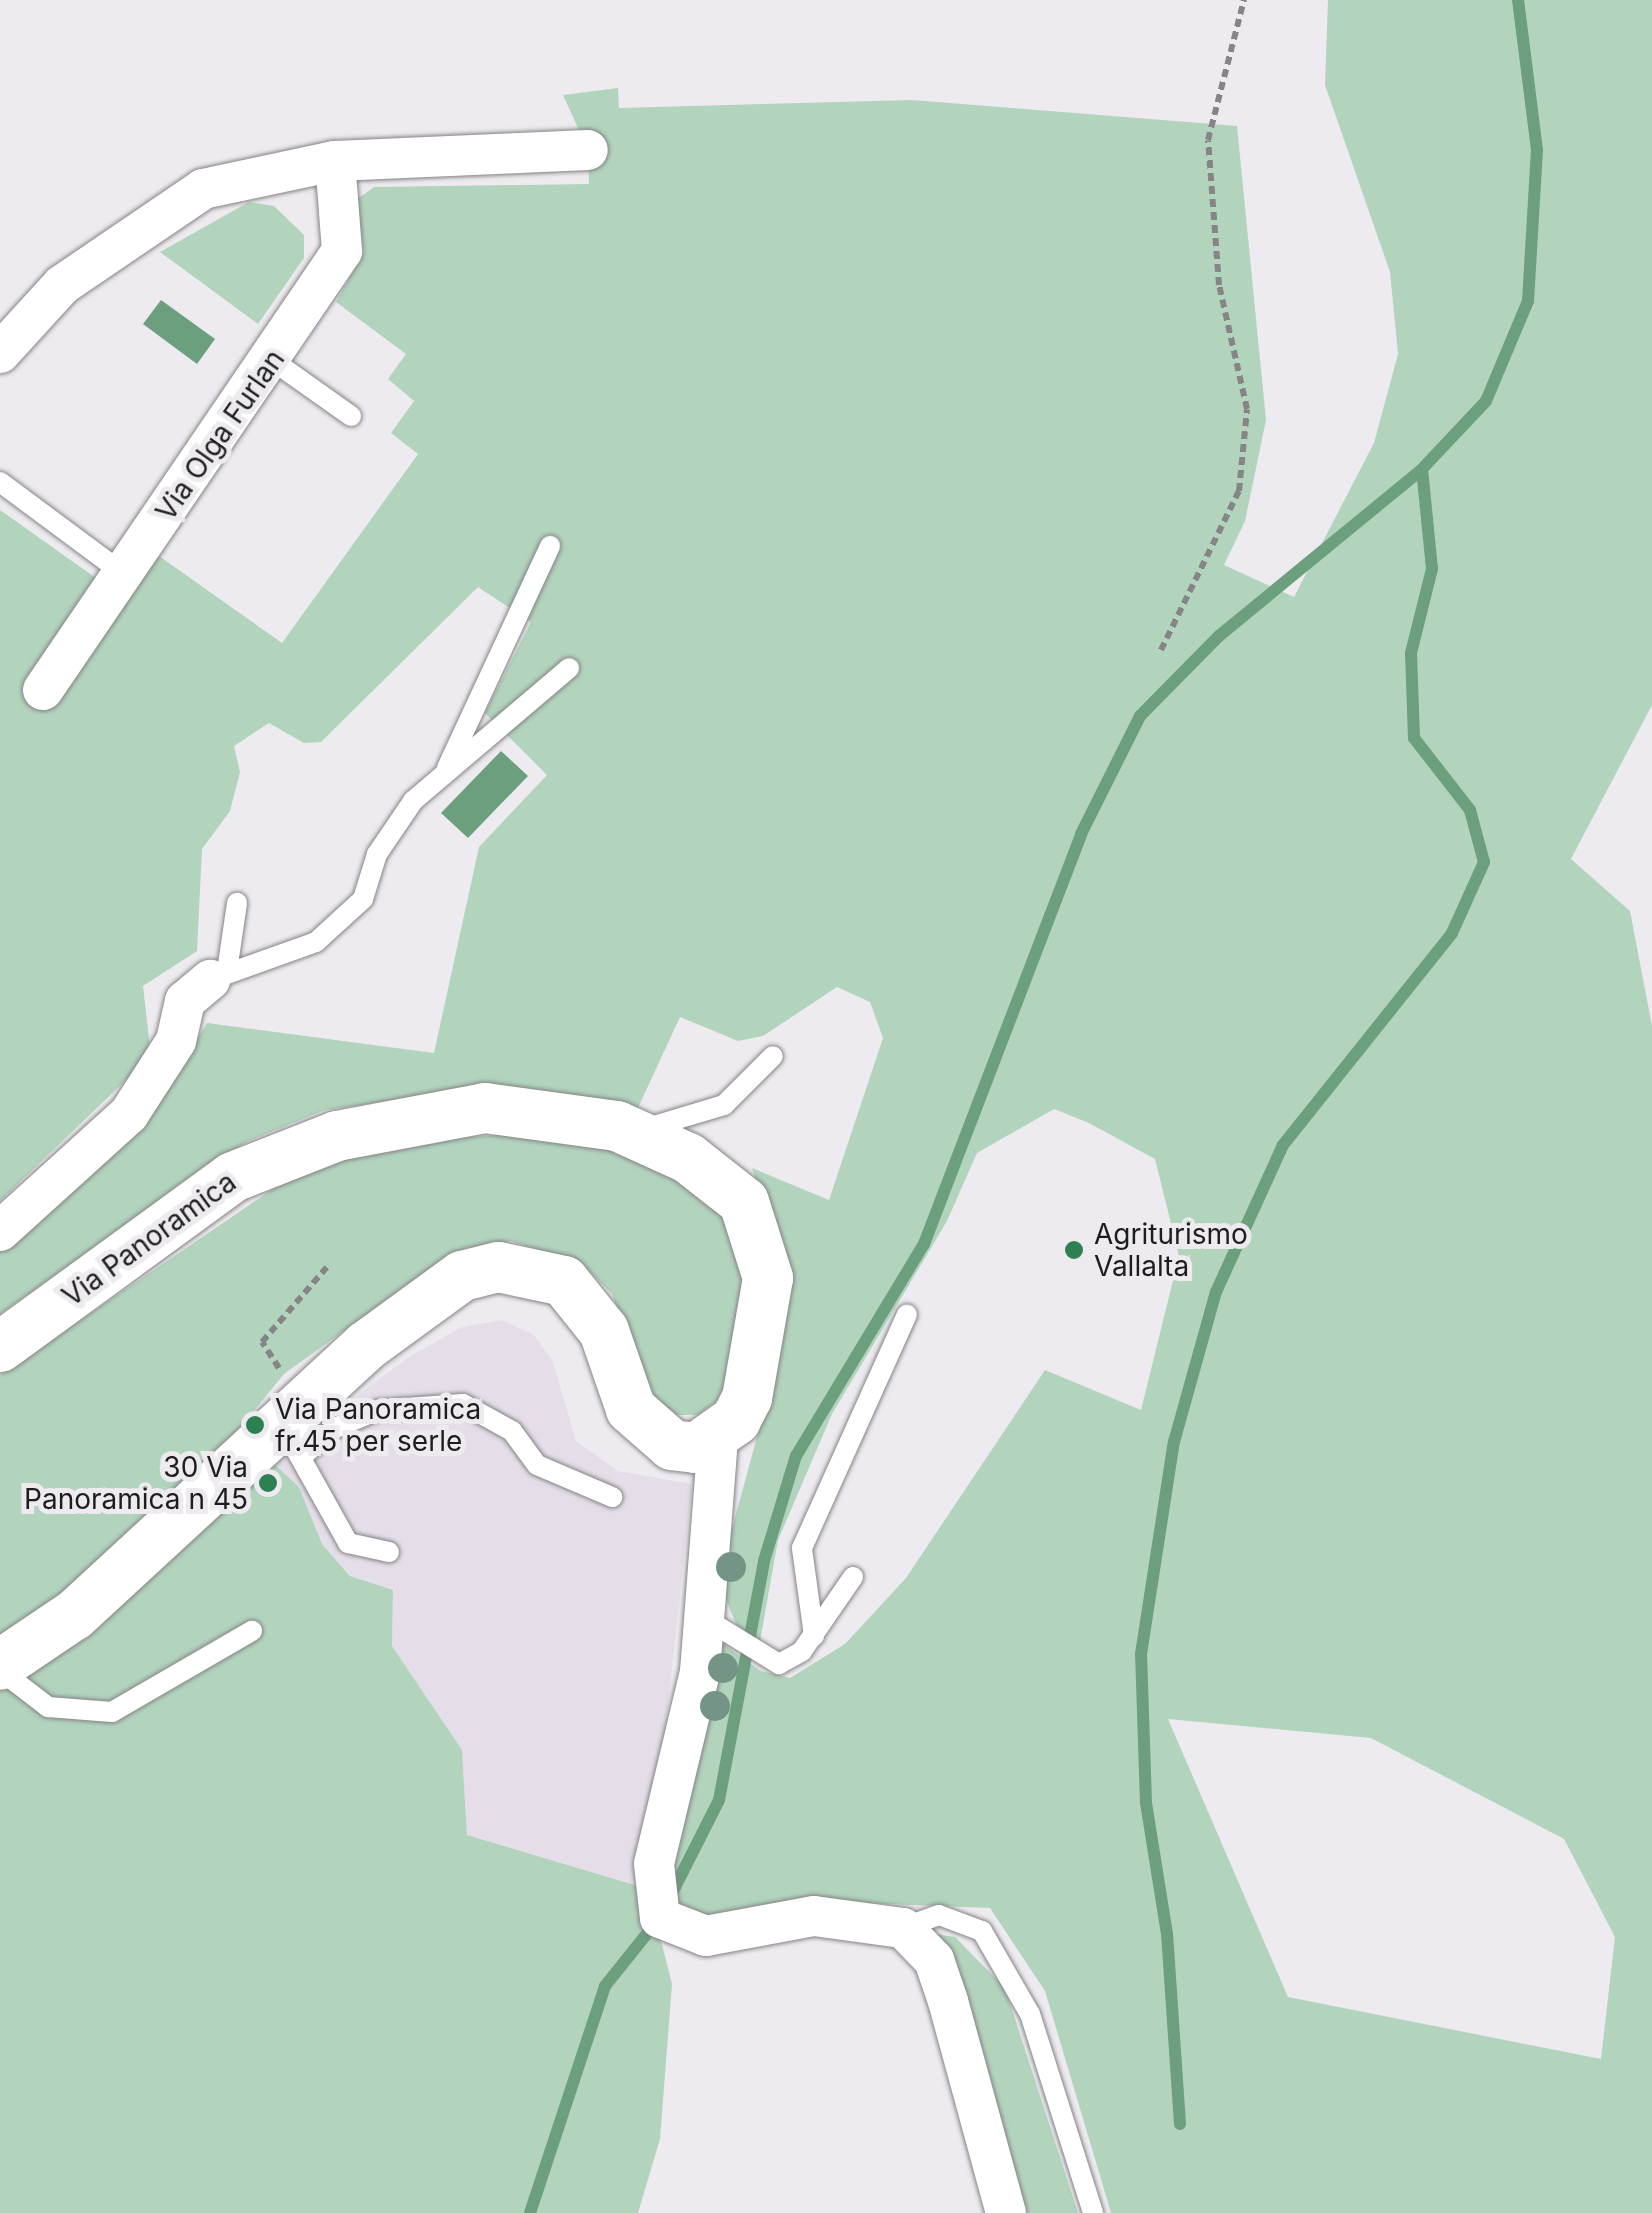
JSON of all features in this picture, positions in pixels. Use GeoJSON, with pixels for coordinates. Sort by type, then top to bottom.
{"type":"FeatureCollection","features":[{"type":"Feature","properties":{"kind":"street"},"geometry":{"type":"LineString","coordinates":[[0,353],[62,285],[203,189],[335,160],[588,150]]}},
{"type":"Feature","properties":{"kind":"street","name":"Via Olga Furlan"},"geometry":{"type":"LineString","coordinates":[[43,690],[272,360],[342,251],[335,160]]}},
{"type":"Feature","properties":{"kind":"street"},"geometry":{"type":"LineString","coordinates":[[0,1231],[129,1114],[176,1042],[185,1001],[218,975]]}},
{"type":"Feature","properties":{"kind":"street","name":"Via Panoramica"},"geometry":{"type":"LineString","coordinates":[[0,1347],[233,1176],[275,1157],[408,1118],[485,1108],[632,1132],[722,1180],[762,1241],[765,1320],[747,1398],[718,1438]]}},
{"type":"Feature","properties":{"kind":"street"},"geometry":{"type":"LineString","coordinates":[[0,1667],[74,1615],[289,1443],[318,1388],[462,1276],[536,1270],[586,1300],[631,1409],[649,1430],[696,1448],[718,1438],[714,1626],[654,1864],[660,1918],[706,1936],[814,1916],[903,1928],[934,1960],[1006,2213]]}},
{"type":"Feature","properties":{"kind":"lane"},"geometry":{"type":"LineString","coordinates":[[272,360],[350,416]]}},
{"type":"Feature","properties":{"kind":"lane"},"geometry":{"type":"LineString","coordinates":[[0,482],[124,574]]}},
{"type":"Feature","properties":{"kind":"lane"},"geometry":{"type":"LineString","coordinates":[[444,774],[550,546]]}},
{"type":"Feature","properties":{"kind":"lane"},"geometry":{"type":"LineString","coordinates":[[218,975],[316,942],[351,910],[412,800],[569,668]]}},
{"type":"Feature","properties":{"kind":"lane"},"geometry":{"type":"LineString","coordinates":[[218,975],[237,903]]}},
{"type":"Feature","properties":{"kind":"lane"},"geometry":{"type":"LineString","coordinates":[[632,1132],[724,1105],[773,1056]]}},
{"type":"Feature","properties":{"kind":"lane"},"geometry":{"type":"LineString","coordinates":[[814,1636],[802,1548],[907,1314]]}},
{"type":"Feature","properties":{"kind":"lane"},"geometry":{"type":"LineString","coordinates":[[389,1552],[348,1543],[289,1443],[378,1410],[463,1404],[512,1431],[537,1465],[612,1497]]}},
{"type":"Feature","properties":{"kind":"lane"},"geometry":{"type":"LineString","coordinates":[[714,1626],[779,1664],[814,1636],[852,1577]]}},
{"type":"Feature","properties":{"kind":"lane"},"geometry":{"type":"LineString","coordinates":[[0,1667],[48,1708],[112,1712],[252,1632]]}},
{"type":"Feature","properties":{"kind":"lane"},"geometry":{"type":"LineString","coordinates":[[903,1928],[939,1915],[982,1931],[1030,2014],[1093,2213]]}},
{"type":"Feature","properties":{"kind":"path"},"geometry":{"type":"LineString","coordinates":[[1161,650],[1239,491],[1246,409],[1220,285],[1208,140],[1244,0]]}},
{"type":"Feature","properties":{"kind":"path"},"geometry":{"type":"LineString","coordinates":[[318,1388],[270,1364],[262,1342],[327,1267]]}},
{"type":"Feature","properties":{"kind":"shaded area"},"geometry":{"type":"Polygon","coordinates":[[[1328,0],[1652,0],[1652,705],[1571,859],[1630,911],[1652,1026],[1652,2213],[1111,2213],[1045,1991],[990,1908],[834,1902],[740,1920],[682,1916],[663,1887],[709,1634],[761,1671],[790,1678],[845,1644],[906,1578],[1045,1370],[1141,1410],[1179,1256],[1155,1159],[1089,1123],[1054,1109],[977,1153],[947,1221],[832,1414],[778,1540],[760,1641],[738,1629],[718,1580],[772,1382],[787,1280],[752,1168],[829,1200],[883,1038],[870,1002],[837,987],[763,1036],[738,1041],[680,1017],[637,1110],[474,1089],[325,1110],[246,1142],[0,1314],[0,1249],[84,1183],[153,1110],[207,1023],[434,1053],[479,847],[547,775],[485,713],[531,622],[478,587],[321,742],[304,743],[269,723],[234,746],[240,772],[230,811],[202,849],[197,951],[143,986],[151,1056],[0,1201],[0,510],[96,578],[22,691],[47,710],[159,556],[282,643],[418,454],[391,433],[414,401],[388,379],[406,354],[336,302],[364,252],[356,200],[374,187],[589,184],[588,150],[563,95],[618,88],[619,108],[912,100],[1237,126],[1266,420],[1245,521],[1224,565],[1294,597],[1374,443],[1398,354],[1390,272],[1325,85],[1328,0]],[[1168,1719],[1288,1997],[1601,2059],[1615,1937],[1564,1839],[1371,1738],[1168,1719]]]}},
{"type":"Feature","properties":{"kind":"shaded area"},"geometry":{"type":"Polygon","coordinates":[[[249,202],[274,206],[304,235],[304,258],[258,324],[160,252],[249,202]]]}},
{"type":"Feature","properties":{"kind":"shaded area"},"geometry":{"type":"Polygon","coordinates":[[[161,300],[215,339],[197,364],[143,324],[161,300]]]}},
{"type":"Feature","properties":{"kind":"shaded area"},"geometry":{"type":"Polygon","coordinates":[[[501,751],[528,776],[468,838],[441,813],[501,751]]]}},
{"type":"Feature","properties":{"kind":"shaded area"},"geometry":{"type":"Polygon","coordinates":[[[543,1132],[625,1149],[673,1171],[729,1222],[745,1278],[742,1345],[720,1398],[698,1415],[663,1415],[648,1400],[612,1294],[583,1265],[511,1241],[478,1249],[424,1273],[284,1374],[235,1434],[74,1587],[0,1637],[0,1375],[292,1176],[408,1141],[543,1132]]]}},
{"type":"Feature","properties":{"kind":"shaded area"},"geometry":{"type":"Polygon","coordinates":[[[502,1320],[534,1335],[553,1362],[576,1441],[618,1471],[692,1484],[648,1889],[467,1835],[462,1750],[392,1646],[393,1590],[351,1576],[322,1544],[299,1487],[271,1461],[407,1358],[462,1327],[502,1320]]]}},
{"type":"Feature","properties":{"kind":"shaded area"},"geometry":{"type":"Polygon","coordinates":[[[271,1461],[299,1487],[322,1544],[350,1576],[393,1590],[392,1646],[462,1750],[467,1835],[648,1889],[672,1984],[660,2139],[638,2213],[0,2213],[0,1691],[271,1461]]]}},
{"type":"Feature","properties":{"kind":"shaded area"},"geometry":{"type":"Polygon","coordinates":[[[923,1932],[955,1937],[1005,1988],[1078,2213],[1022,2213],[923,1932]]]}},
{"type":"Feature","properties":{"kind":"waterway"},"geometry":{"type":"LineString","coordinates":[[1180,2124],[1167,1934],[1146,1803],[1141,1654],[1174,1442],[1216,1292],[1283,1145],[1452,933],[1484,862],[1470,810],[1414,738],[1411,653],[1432,569],[1422,469],[1486,401],[1528,301],[1537,150],[1518,0]]}},
{"type":"Feature","properties":{"kind":"waterway"},"geometry":{"type":"LineString","coordinates":[[669,1899],[719,1800],[764,1561],[796,1456],[924,1244],[1081,834],[1140,716],[1219,636],[1422,469]]}},
{"type":"Feature","properties":{"kind":"waterway"},"geometry":{"type":"LineString","coordinates":[[530,2213],[605,1986],[657,1921]]}},
{"type":"Feature","properties":{"kind":"place","name":"Agriturismo Vallalta"},"geometry":{"type":"Point","coordinates":[1074,1250]}},
{"type":"Feature","properties":{"kind":"place","name":"Via Panoramica fr.45 per serle"},"geometry":{"type":"Point","coordinates":[255,1425]}},
{"type":"Feature","properties":{"kind":"place","name":"30 Via Panoramica n 45"},"geometry":{"type":"Point","coordinates":[268,1483]}}]}
